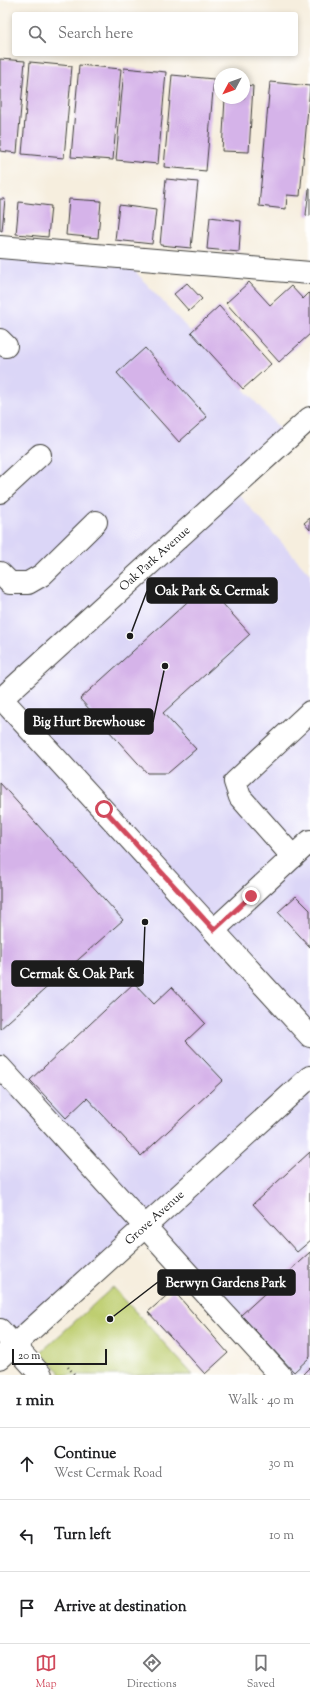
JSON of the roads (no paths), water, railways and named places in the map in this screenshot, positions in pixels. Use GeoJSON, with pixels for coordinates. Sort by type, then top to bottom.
{"type":"FeatureCollection","features":[{"type":"Feature","properties":{"kind":"street"},"geometry":{"type":"LineString","coordinates":[[0,248],[310,273]]}},
{"type":"Feature","properties":{"kind":"street","name":"Oak Park Avenue"},"geometry":{"type":"LineString","coordinates":[[0,698],[310,418]]}},
{"type":"Feature","properties":{"kind":"street"},"geometry":{"type":"LineString","coordinates":[[0,492],[40,455]]}},
{"type":"Feature","properties":{"kind":"street"},"geometry":{"type":"LineString","coordinates":[[0,573],[10,583],[28,583],[42,574],[96,522]]}},
{"type":"Feature","properties":{"kind":"street"},"geometry":{"type":"LineString","coordinates":[[0,698],[310,1036]]}},
{"type":"Feature","properties":{"kind":"street"},"geometry":{"type":"LineString","coordinates":[[292,857],[240,796],[236,782],[310,712]]}},
{"type":"Feature","properties":{"kind":"street"},"geometry":{"type":"LineString","coordinates":[[214,930],[310,841]]}},
{"type":"Feature","properties":{"kind":"street"},"geometry":{"type":"LineString","coordinates":[[0,1067],[280,1375]]}},
{"type":"Feature","properties":{"kind":"street","name":"Grove Avenue"},"geometry":{"type":"LineString","coordinates":[[5,1345],[145,1227],[310,1077]]}},
{"type":"Feature","properties":{"kind":"street"},"geometry":{"type":"LineString","coordinates":[[5,1345],[41,1375]]}},
{"type":"Feature","properties":{"kind":"place","name":"Oak Park & Cermak"},"geometry":{"type":"Point","coordinates":[130,636]}},
{"type":"Feature","properties":{"kind":"place","name":"Big Hurt Brewhouse"},"geometry":{"type":"Point","coordinates":[165,666]}},
{"type":"Feature","properties":{"kind":"place","name":"Cermak & Oak Park"},"geometry":{"type":"Point","coordinates":[145,922]}},
{"type":"Feature","properties":{"kind":"place","name":"Berwyn Gardens Park"},"geometry":{"type":"Point","coordinates":[110,1319]}}]}
